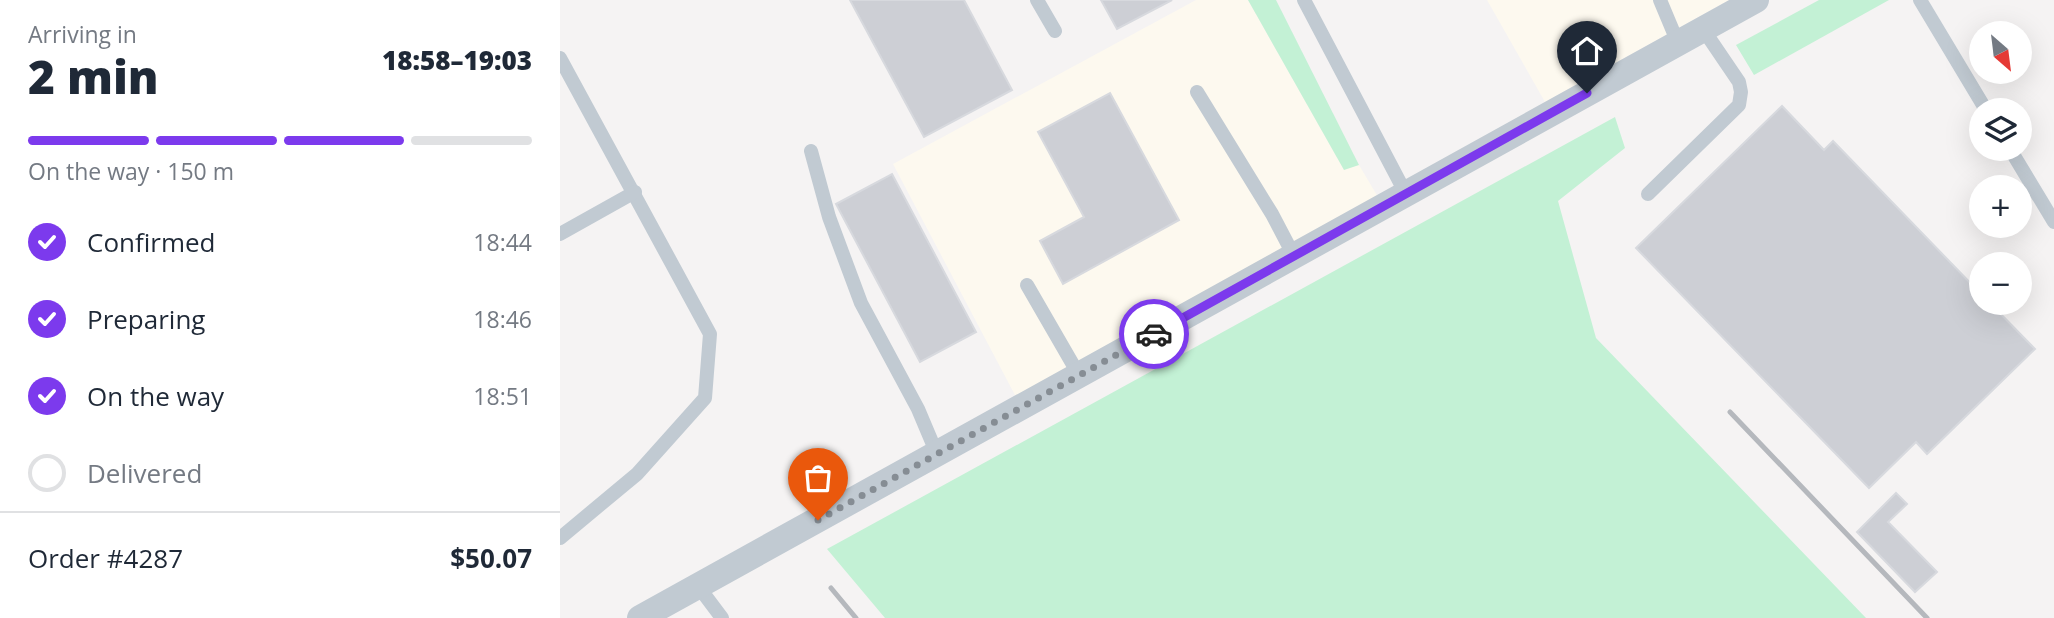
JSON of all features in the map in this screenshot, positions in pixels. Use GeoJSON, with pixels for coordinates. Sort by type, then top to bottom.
{"type":"FeatureCollection","features":[{"type":"Feature","properties":{"kind":"street"},"geometry":{"type":"LineString","coordinates":[[640,618],[1756,0]]}},
{"type":"Feature","properties":{"kind":"lane"},"geometry":{"type":"LineString","coordinates":[[1037,0],[1055,32]]}},
{"type":"Feature","properties":{"kind":"lane"},"geometry":{"type":"LineString","coordinates":[[1304,0],[1406,194]]}},
{"type":"Feature","properties":{"kind":"lane"},"geometry":{"type":"LineString","coordinates":[[1660,0],[1678,43]]}},
{"type":"Feature","properties":{"kind":"lane"},"geometry":{"type":"LineString","coordinates":[[1920,0],[1979,98]]}},
{"type":"Feature","properties":{"kind":"lane"},"geometry":{"type":"LineString","coordinates":[[1648,194],[1739,105],[1739,82],[1703,29]]}},
{"type":"Feature","properties":{"kind":"lane"},"geometry":{"type":"LineString","coordinates":[[560,58],[710,334],[705,398],[637,474],[560,538]]}},
{"type":"Feature","properties":{"kind":"lane"},"geometry":{"type":"LineString","coordinates":[[1197,92],[1272,214],[1294,256]]}},
{"type":"Feature","properties":{"kind":"lane"},"geometry":{"type":"LineString","coordinates":[[811,151],[829,217],[861,303],[918,409],[937,454]]}},
{"type":"Feature","properties":{"kind":"lane"},"geometry":{"type":"LineString","coordinates":[[2017,161],[2054,222]]}},
{"type":"Feature","properties":{"kind":"lane"},"geometry":{"type":"LineString","coordinates":[[560,234],[635,192]]}},
{"type":"Feature","properties":{"kind":"lane"},"geometry":{"type":"LineString","coordinates":[[1027,285],[1079,375]]}},
{"type":"Feature","properties":{"kind":"lane"},"geometry":{"type":"LineString","coordinates":[[698,586],[722,618]]}},
{"type":"Feature","properties":{"kind":"shaded area"},"geometry":{"type":"Polygon","coordinates":[[[1196,0],[1248,0],[1344,169],[1359,165],[1378,197],[1016,397],[893,164],[1196,0]]]}},
{"type":"Feature","properties":{"kind":"shaded area"},"geometry":{"type":"Polygon","coordinates":[[[1487,0],[1729,0],[1545,102],[1487,0]]]}},
{"type":"Feature","properties":{"kind":"green space"},"geometry":{"type":"Polygon","coordinates":[[[1248,0],[1276,0],[1359,165],[1344,170],[1248,0]]]}},
{"type":"Feature","properties":{"kind":"green space"},"geometry":{"type":"Polygon","coordinates":[[[1819,0],[1889,0],[1754,75],[1736,45],[1819,0]]]}},
{"type":"Feature","properties":{"kind":"green space"},"geometry":{"type":"Polygon","coordinates":[[[1615,117],[1625,148],[1558,201],[1596,338],[1866,618],[885,618],[827,549],[1615,117]]]}},
{"type":"Feature","properties":{"kind":"building"},"geometry":{"type":"Polygon","coordinates":[[[850,0],[964,0],[1012,90],[924,137],[850,0]]]}},
{"type":"Feature","properties":{"kind":"building"},"geometry":{"type":"Polygon","coordinates":[[[1101,0],[1172,0],[1117,29],[1101,0]]]}},
{"type":"Feature","properties":{"kind":"building"},"geometry":{"type":"Polygon","coordinates":[[[1110,93],[1179,220],[1063,284],[1040,241],[1084,217],[1038,132],[1110,93]]]}},
{"type":"Feature","properties":{"kind":"building"},"geometry":{"type":"Polygon","coordinates":[[[1782,106],[1824,150],[1833,141],[1969,282],[1969,315],[2002,315],[2035,349],[1927,454],[1916,442],[1869,488],[1636,248],[1782,106]]]}},
{"type":"Feature","properties":{"kind":"building"},"geometry":{"type":"Polygon","coordinates":[[[892,174],[976,332],[920,362],[836,204],[892,174]]]}},
{"type":"Feature","properties":{"kind":"building"},"geometry":{"type":"Polygon","coordinates":[[[1896,493],[1907,504],[1888,522],[1937,572],[1915,592],[1857,532],[1896,493]]]}},
{"type":"Feature","properties":{"kind":"railway"},"geometry":{"type":"LineString","coordinates":[[1730,412],[1927,618]]}},
{"type":"Feature","properties":{"kind":"railway"},"geometry":{"type":"LineString","coordinates":[[831,588],[856,618]]}},
{"type":"Feature","properties":{"kind":"way so far"},"geometry":{"type":"LineString","coordinates":[[818,520],[1154,334]]}},
{"type":"Feature","properties":{"kind":"route"},"geometry":{"type":"LineString","coordinates":[[1154,334],[1587,93]]}}]}
